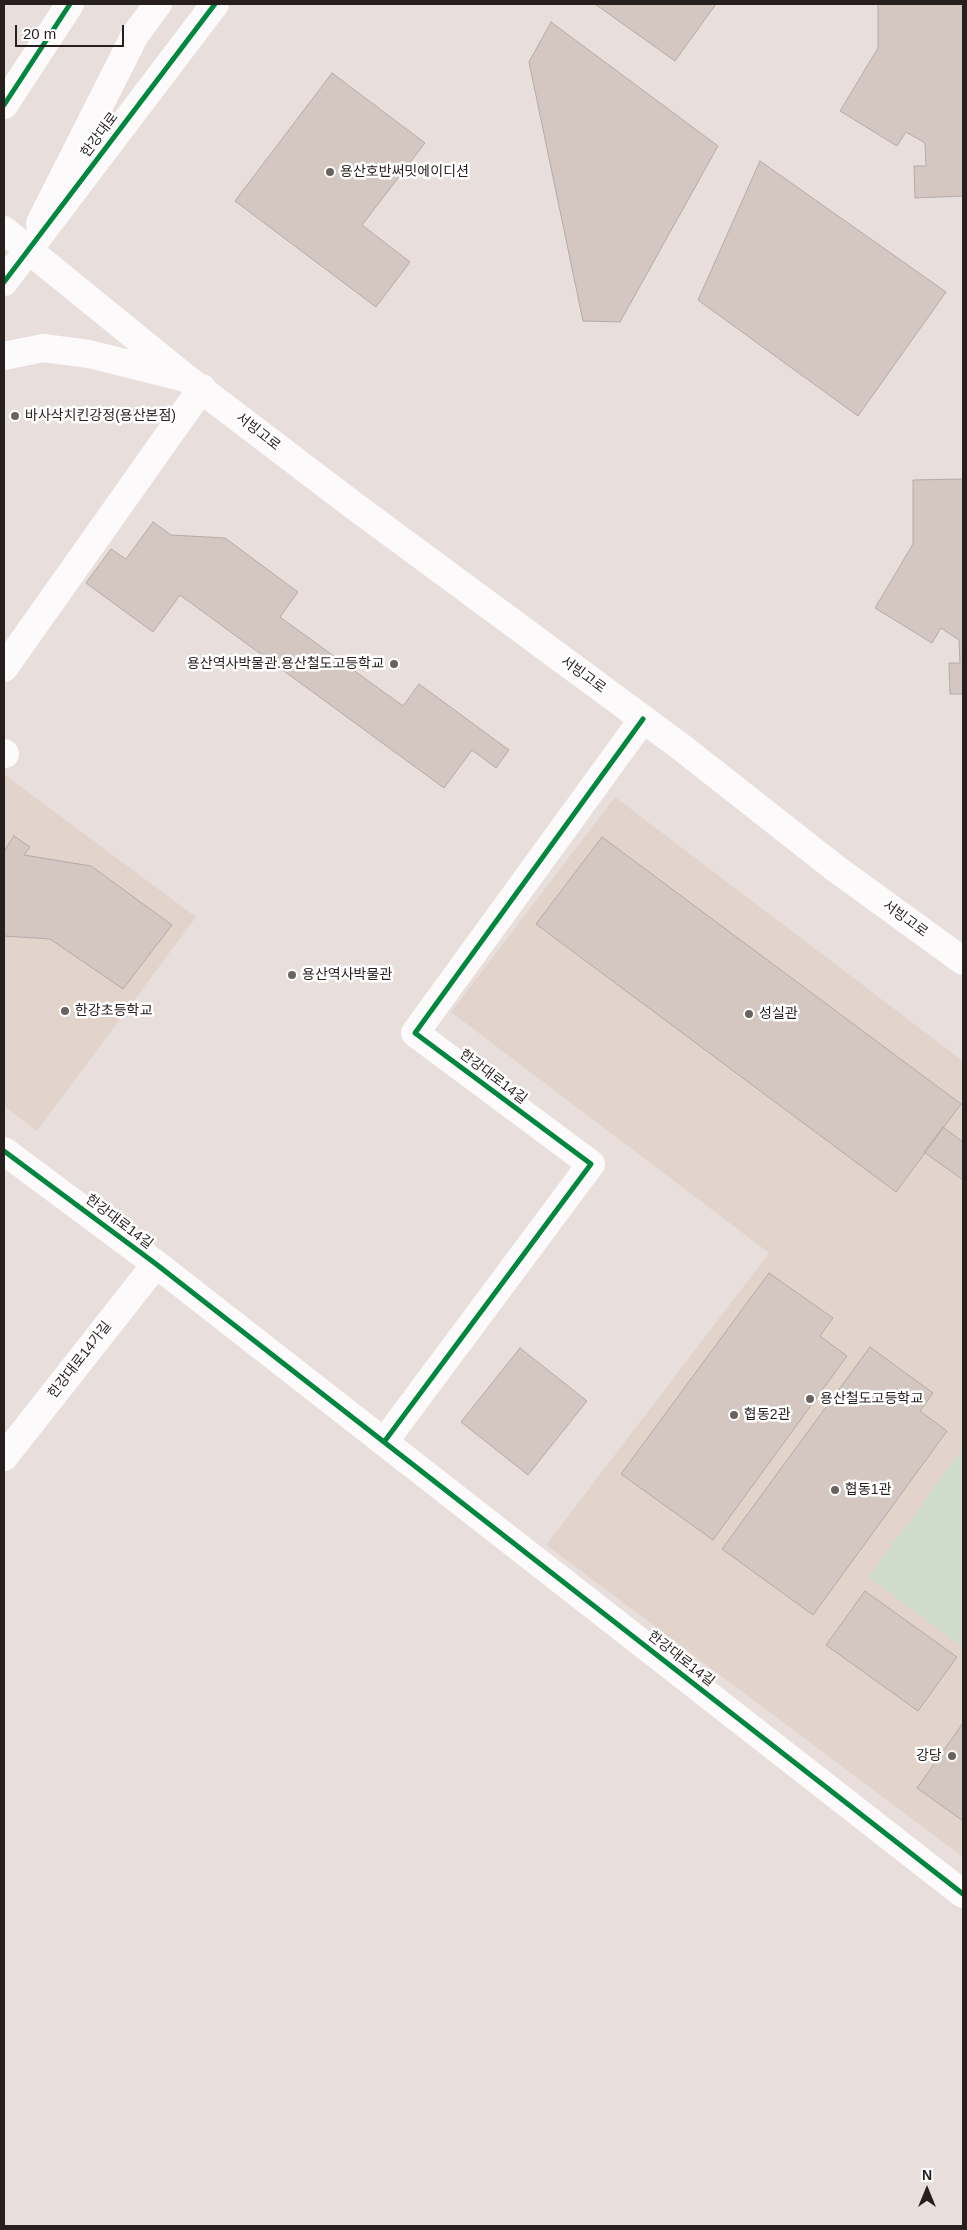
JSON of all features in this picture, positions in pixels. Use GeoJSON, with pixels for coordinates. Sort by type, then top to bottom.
{"type":"FeatureCollection","features":[{"type":"Feature","properties":{"kind":"street"},"geometry":{"type":"LineString","coordinates":[[4,105],[70,4]]}},
{"type":"Feature","properties":{"kind":"street"},"geometry":{"type":"LineString","coordinates":[[27,249],[135,35],[158,4]]}},
{"type":"Feature","properties":{"kind":"street","name":"한강대로"},"geometry":{"type":"LineString","coordinates":[[4,282],[27,249],[215,4]]}},
{"type":"Feature","properties":{"kind":"street","name":"서빙고로"},"geometry":{"type":"LineString","coordinates":[[4,230],[194,383],[353,505],[643,719],[835,868],[963,961]]}},
{"type":"Feature","properties":{"kind":"street"},"geometry":{"type":"LineString","coordinates":[[4,356],[43,348],[89,354],[194,383],[4,668]]}},
{"type":"Feature","properties":{"kind":"street","name":"한강대로14길"},"geometry":{"type":"LineString","coordinates":[[384,1442],[591,1164],[415,1033],[643,719]]}},
{"type":"Feature","properties":{"kind":"street","name":"한강대로14길"},"geometry":{"type":"LineString","coordinates":[[4,1151],[156,1264],[963,1894]]}},
{"type":"Feature","properties":{"kind":"street","name":"한강대로14가길"},"geometry":{"type":"LineString","coordinates":[[4,1457],[156,1264]]}},
{"type":"Feature","properties":{"kind":"shaded area","name":"한강초등학교"},"geometry":{"type":"Polygon","coordinates":[[[4,774],[196,917],[37,1131],[4,1106],[4,774]]]}},
{"type":"Feature","properties":{"kind":"shaded area","name":"용산철도고등학교"},"geometry":{"type":"Polygon","coordinates":[[[615,797],[963,1061],[963,1857],[546,1545],[769,1253],[451,1012],[615,797]]]}},
{"type":"Feature","properties":{"kind":"green space"},"geometry":{"type":"Polygon","coordinates":[[[963,1449],[963,1647],[868,1577],[963,1449]]]}},
{"type":"Feature","properties":{"kind":"building"},"geometry":{"type":"Polygon","coordinates":[[[595,4],[716,4],[675,61],[595,4]]]}},
{"type":"Feature","properties":{"kind":"building"},"geometry":{"type":"Polygon","coordinates":[[[878,4],[963,4],[963,196],[915,198],[914,166],[926,166],[925,143],[906,132],[897,146],[840,111],[878,48],[878,4]]]}},
{"type":"Feature","properties":{"kind":"building"},"geometry":{"type":"Polygon","coordinates":[[[551,22],[718,146],[620,322],[583,321],[529,62],[551,22]]]}},
{"type":"Feature","properties":{"kind":"building","name":"용산호반써밋에이디션"},"geometry":{"type":"Polygon","coordinates":[[[332,73],[425,143],[362,225],[410,262],[376,307],[235,201],[332,73]]]}},
{"type":"Feature","properties":{"kind":"building"},"geometry":{"type":"Polygon","coordinates":[[[760,161],[946,292],[858,416],[698,300],[760,161]]]}},
{"type":"Feature","properties":{"kind":"building"},"geometry":{"type":"Polygon","coordinates":[[[963,479],[963,694],[950,694],[949,663],[960,663],[959,640],[941,628],[932,643],[875,608],[913,544],[913,480],[963,479]]]}},
{"type":"Feature","properties":{"kind":"building"},"geometry":{"type":"Polygon","coordinates":[[[153,522],[171,535],[225,538],[298,592],[280,617],[403,706],[419,684],[509,750],[496,768],[472,750],[444,788],[180,595],[153,632],[86,583],[111,549],[126,559],[153,522]]]}},
{"type":"Feature","properties":{"kind":"building"},"geometry":{"type":"Polygon","coordinates":[[[14,836],[30,847],[24,855],[91,866],[172,925],[123,989],[50,939],[4,936],[4,851],[14,836]]]}},
{"type":"Feature","properties":{"kind":"building","name":"성실관"},"geometry":{"type":"Polygon","coordinates":[[[602,837],[961,1104],[896,1192],[536,924],[602,837]]]}},
{"type":"Feature","properties":{"kind":"building"},"geometry":{"type":"Polygon","coordinates":[[[943,1127],[963,1142],[963,1180],[924,1152],[943,1127]]]}},
{"type":"Feature","properties":{"kind":"building","name":"협동2관"},"geometry":{"type":"Polygon","coordinates":[[[769,1273],[833,1318],[820,1336],[847,1356],[713,1540],[621,1474],[769,1273]]]}},
{"type":"Feature","properties":{"kind":"building","name":"협동1관"},"geometry":{"type":"Polygon","coordinates":[[[870,1347],[933,1393],[920,1411],[947,1431],[813,1615],[722,1549],[870,1347]]]}},
{"type":"Feature","properties":{"kind":"building"},"geometry":{"type":"Polygon","coordinates":[[[520,1348],[587,1401],[528,1475],[461,1422],[520,1348]]]}},
{"type":"Feature","properties":{"kind":"building"},"geometry":{"type":"Polygon","coordinates":[[[865,1591],[957,1657],[918,1711],[826,1645],[865,1591]]]}},
{"type":"Feature","properties":{"kind":"building","name":"강당"},"geometry":{"type":"Polygon","coordinates":[[[963,1723],[963,1821],[917,1788],[963,1723]]]}},
{"type":"Feature","properties":{"kind":"cycle path"},"geometry":{"type":"LineString","coordinates":[[4,105],[70,4]]}},
{"type":"Feature","properties":{"kind":"cycle path"},"geometry":{"type":"LineString","coordinates":[[4,282],[215,4]]}},
{"type":"Feature","properties":{"kind":"cycle path"},"geometry":{"type":"LineString","coordinates":[[384,1442],[591,1164],[415,1033],[643,719]]}},
{"type":"Feature","properties":{"kind":"cycle path"},"geometry":{"type":"LineString","coordinates":[[4,1151],[156,1264],[963,1894]]}},
{"type":"Feature","properties":{"kind":"place","name":"용산호반써밋에이디션"},"geometry":{"type":"Point","coordinates":[330,172]}},
{"type":"Feature","properties":{"kind":"place","name":"바사삭치킨강정(용산본점)"},"geometry":{"type":"Point","coordinates":[15,416]}},
{"type":"Feature","properties":{"kind":"place","name":"용산역사박물관.용산철도고등학교"},"geometry":{"type":"Point","coordinates":[394,664]}},
{"type":"Feature","properties":{"kind":"place","name":"용산역사박물관"},"geometry":{"type":"Point","coordinates":[292,975]}},
{"type":"Feature","properties":{"kind":"place","name":"한강초등학교"},"geometry":{"type":"Point","coordinates":[65,1011]}},
{"type":"Feature","properties":{"kind":"place","name":"성실관"},"geometry":{"type":"Point","coordinates":[749,1014]}},
{"type":"Feature","properties":{"kind":"place","name":"용산철도고등학교"},"geometry":{"type":"Point","coordinates":[810,1399]}},
{"type":"Feature","properties":{"kind":"place","name":"협동2관"},"geometry":{"type":"Point","coordinates":[734,1415]}},
{"type":"Feature","properties":{"kind":"place","name":"협동1관"},"geometry":{"type":"Point","coordinates":[835,1490]}},
{"type":"Feature","properties":{"kind":"place","name":"강당"},"geometry":{"type":"Point","coordinates":[952,1756]}}]}
